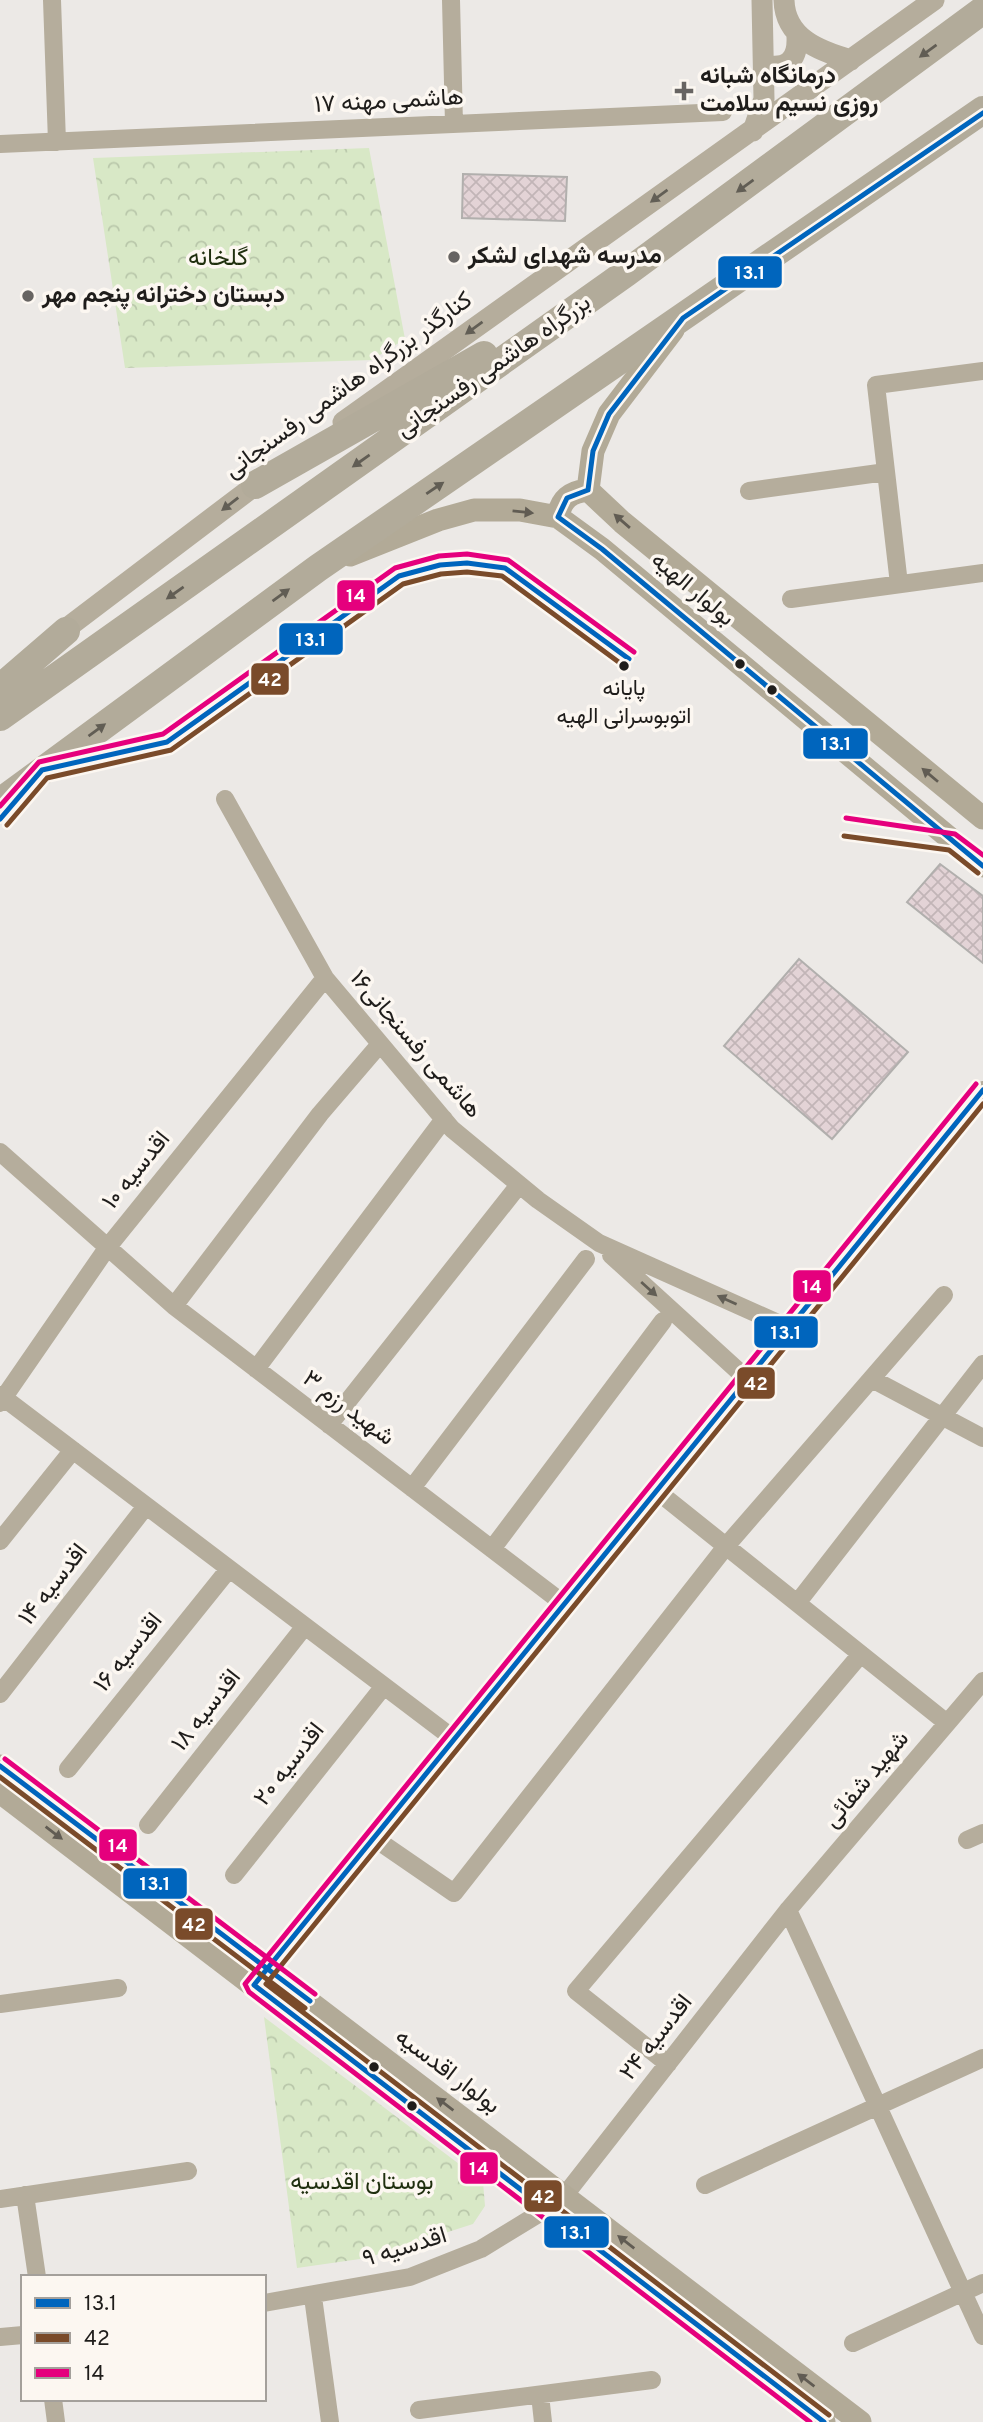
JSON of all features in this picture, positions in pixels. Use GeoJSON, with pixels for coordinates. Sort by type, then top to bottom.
{"type":"FeatureCollection","features":[{"type":"Feature","properties":{"kind":"highway","name":"بزرگراه هاشمی رفسنجانی"},"geometry":{"type":"LineString","coordinates":[[0,717],[626,273],[983,10]]}},
{"type":"Feature","properties":{"kind":"highway"},"geometry":{"type":"LineString","coordinates":[[0,802],[318,568],[980,114]]}},
{"type":"Feature","properties":{"kind":"highway"},"geometry":{"type":"LineString","coordinates":[[255,485],[626,273]]}},
{"type":"Feature","properties":{"kind":"highway"},"geometry":{"type":"LineString","coordinates":[[0,688],[66,631]]}},
{"type":"Feature","properties":{"kind":"main road"},"geometry":{"type":"LineString","coordinates":[[558,517],[567,496],[588,490],[593,452],[609,414],[683,318]]}},
{"type":"Feature","properties":{"kind":"main road","name":"بولوار الهیه"},"geometry":{"type":"LineString","coordinates":[[588,490],[622,522],[983,818]]}},
{"type":"Feature","properties":{"kind":"main road","name":"بولوار الهیه"},"geometry":{"type":"LineString","coordinates":[[318,568],[438,520],[474,510],[520,510],[558,517],[602,549],[983,866]]}},
{"type":"Feature","properties":{"kind":"main road"},"geometry":{"type":"LineString","coordinates":[[0,819],[42,771]]}},
{"type":"Feature","properties":{"kind":"main road","name":"بولوار اقدسیه"},"geometry":{"type":"LineString","coordinates":[[0,1766],[260,1977]]}},
{"type":"Feature","properties":{"kind":"main road","name":"بولوار اقدسیه"},"geometry":{"type":"LineString","coordinates":[[0,1792],[260,1977],[556,2202],[860,2422]]}},
{"type":"Feature","properties":{"kind":"main road","name":"بولوار اقدسیه"},"geometry":{"type":"LineString","coordinates":[[556,2202],[824,2422]]}},
{"type":"Feature","properties":{"kind":"street"},"geometry":{"type":"LineString","coordinates":[[52,0],[57,142]]}},
{"type":"Feature","properties":{"kind":"street"},"geometry":{"type":"LineString","coordinates":[[451,0],[454,124]]}},
{"type":"Feature","properties":{"kind":"street"},"geometry":{"type":"LineString","coordinates":[[753,131],[764,99],[762,0]]}},
{"type":"Feature","properties":{"kind":"street"},"geometry":{"type":"LineString","coordinates":[[764,65],[778,68],[791,62],[798,51],[797,37],[784,9],[784,0]]}},
{"type":"Feature","properties":{"kind":"street","name":"کنارگذر بزرگراه هاشمی رفسنجانی"},"geometry":{"type":"LineString","coordinates":[[0,670],[66,631],[255,485],[934,0]]}},
{"type":"Feature","properties":{"kind":"street"},"geometry":{"type":"LineString","coordinates":[[797,37],[828,53],[851,60]]}},
{"type":"Feature","properties":{"kind":"street","name":"هاشمی مهنه ۱۷"},"geometry":{"type":"LineString","coordinates":[[0,144],[723,112]]}},
{"type":"Feature","properties":{"kind":"street"},"geometry":{"type":"LineString","coordinates":[[898,584],[876,385],[983,371]]}},
{"type":"Feature","properties":{"kind":"street"},"geometry":{"type":"LineString","coordinates":[[749,491],[886,471]]}},
{"type":"Feature","properties":{"kind":"street"},"geometry":{"type":"LineString","coordinates":[[791,599],[983,573]]}},
{"type":"Feature","properties":{"kind":"street","name":"هاشمی رفسنجانی۱۶"},"geometry":{"type":"LineString","coordinates":[[225,799],[325,978],[444,1119],[519,1185],[598,1243],[789,1328]]}},
{"type":"Feature","properties":{"kind":"street","name":"اقدسیه ۱۰"},"geometry":{"type":"LineString","coordinates":[[1,1399],[107,1248],[325,978]]}},
{"type":"Feature","properties":{"kind":"street"},"geometry":{"type":"LineString","coordinates":[[174,1306],[320,1114],[380,1044]]}},
{"type":"Feature","properties":{"kind":"street"},"geometry":{"type":"LineString","coordinates":[[260,1977],[983,1090]]}},
{"type":"Feature","properties":{"kind":"street"},"geometry":{"type":"LineString","coordinates":[[256,1369],[444,1119]]}},
{"type":"Feature","properties":{"kind":"street","name":"شهید رزم ۳"},"geometry":{"type":"LineString","coordinates":[[0,1152],[174,1306],[564,1604]]}},
{"type":"Feature","properties":{"kind":"street"},"geometry":{"type":"LineString","coordinates":[[329,1425],[519,1185]]}},
{"type":"Feature","properties":{"kind":"street"},"geometry":{"type":"LineString","coordinates":[[598,1243],[747,1379]]}},
{"type":"Feature","properties":{"kind":"street"},"geometry":{"type":"LineString","coordinates":[[412,1488],[586,1259]]}},
{"type":"Feature","properties":{"kind":"street"},"geometry":{"type":"LineString","coordinates":[[374,1838],[454,1893],[727,1545],[944,1295]]}},
{"type":"Feature","properties":{"kind":"street"},"geometry":{"type":"LineString","coordinates":[[492,1549],[663,1321]]}},
{"type":"Feature","properties":{"kind":"street"},"geometry":{"type":"LineString","coordinates":[[797,1602],[940,1415],[983,1364]]}},
{"type":"Feature","properties":{"kind":"street"},"geometry":{"type":"LineString","coordinates":[[872,1379],[983,1438]]}},
{"type":"Feature","properties":{"kind":"street"},"geometry":{"type":"LineString","coordinates":[[1,1399],[73,1450],[454,1739]]}},
{"type":"Feature","properties":{"kind":"street"},"geometry":{"type":"LineString","coordinates":[[0,1541],[73,1450]]}},
{"type":"Feature","properties":{"kind":"street"},"geometry":{"type":"LineString","coordinates":[[656,1491],[947,1723]]}},
{"type":"Feature","properties":{"kind":"street","name":"اقدسیه ۱۴"},"geometry":{"type":"LineString","coordinates":[[0,1694],[146,1506]]}},
{"type":"Feature","properties":{"kind":"street","name":"اقدسیه ۱۶"},"geometry":{"type":"LineString","coordinates":[[68,1769],[229,1569]]}},
{"type":"Feature","properties":{"kind":"street","name":"اقدسیه ۱۸"},"geometry":{"type":"LineString","coordinates":[[148,1825],[305,1626]]}},
{"type":"Feature","properties":{"kind":"street"},"geometry":{"type":"LineString","coordinates":[[668,2064],[576,1991],[861,1654]]}},
{"type":"Feature","properties":{"kind":"street","name":"شهید شفائی"},"geometry":{"type":"LineString","coordinates":[[788,1910],[983,1681]]}},
{"type":"Feature","properties":{"kind":"street","name":"اقدسیه ۲۰"},"geometry":{"type":"LineString","coordinates":[[234,1875],[384,1686]]}},
{"type":"Feature","properties":{"kind":"street"},"geometry":{"type":"LineString","coordinates":[[788,1910],[983,2336]]}},
{"type":"Feature","properties":{"kind":"street","name":"اقدسیه ۲۴"},"geometry":{"type":"LineString","coordinates":[[556,2202],[788,1910]]}},
{"type":"Feature","properties":{"kind":"street"},"geometry":{"type":"LineString","coordinates":[[0,2004],[117,1988]]}},
{"type":"Feature","properties":{"kind":"street"},"geometry":{"type":"LineString","coordinates":[[705,2185],[983,2058]]}},
{"type":"Feature","properties":{"kind":"street"},"geometry":{"type":"LineString","coordinates":[[0,2199],[188,2171]]}},
{"type":"Feature","properties":{"kind":"street"},"geometry":{"type":"LineString","coordinates":[[25,2195],[37,2275]]}},
{"type":"Feature","properties":{"kind":"street","name":"اقدسیه ۹"},"geometry":{"type":"LineString","coordinates":[[266,2303],[313,2297],[410,2277],[481,2249],[556,2202]]}},
{"type":"Feature","properties":{"kind":"street"},"geometry":{"type":"LineString","coordinates":[[853,2343],[983,2283]]}},
{"type":"Feature","properties":{"kind":"street"},"geometry":{"type":"LineString","coordinates":[[313,2297],[330,2422]]}},
{"type":"Feature","properties":{"kind":"street"},"geometry":{"type":"LineString","coordinates":[[0,2337],[21,2334]]}},
{"type":"Feature","properties":{"kind":"street"},"geometry":{"type":"LineString","coordinates":[[419,2410],[652,2380]]}},
{"type":"Feature","properties":{"kind":"street"},"geometry":{"type":"LineString","coordinates":[[540,2395],[543,2422]]}},
{"type":"Feature","properties":{"kind":"street"},"geometry":{"type":"LineString","coordinates":[[53,2401],[56,2422]]}},
{"type":"Feature","properties":{"kind":"green space","name":"گلخانه"},"geometry":{"type":"Polygon","coordinates":[[[369,148],[405,339],[372,360],[125,368],[93,158],[369,148]]]}},
{"type":"Feature","properties":{"kind":"green space","name":"بوستان اقدسیه"},"geometry":{"type":"Polygon","coordinates":[[[264,2017],[483,2182],[485,2206],[473,2224],[367,2258],[297,2268],[264,2017]]]}},
{"type":"Feature","properties":{"kind":"building"},"geometry":{"type":"Polygon","coordinates":[[[463,174],[567,177],[565,221],[462,218],[463,174]]]}},
{"type":"Feature","properties":{"kind":"building"},"geometry":{"type":"Polygon","coordinates":[[[940,864],[983,896],[983,963],[907,902],[940,864]]]}},
{"type":"Feature","properties":{"kind":"building"},"geometry":{"type":"Polygon","coordinates":[[[799,959],[908,1052],[832,1139],[724,1046],[799,959]]]}},
{"type":"Feature","properties":{"kind":"transit line","name":"13.1"},"geometry":{"type":"LineString","coordinates":[[588,490],[593,451],[609,414],[683,318],[983,113]]}},
{"type":"Feature","properties":{"kind":"transit line","name":"13.1"},"geometry":{"type":"LineString","coordinates":[[588,490],[567,498],[558,517],[602,549],[983,866]]}},
{"type":"Feature","properties":{"kind":"transit line","name":"14"},"geometry":{"type":"LineString","coordinates":[[0,806],[39,762],[163,734],[395,568],[439,556],[467,554],[508,560],[634,652]]}},
{"type":"Feature","properties":{"kind":"transit line","name":"13.1"},"geometry":{"type":"LineString","coordinates":[[0,819],[42,770],[167,742],[399,576],[440,565],[467,563],[505,568],[629,659]]}},
{"type":"Feature","properties":{"kind":"transit line","name":"42"},"geometry":{"type":"LineString","coordinates":[[7,825],[47,778],[171,750],[403,584],[441,574],[467,572],[502,576],[624,666]]}},
{"type":"Feature","properties":{"kind":"transit line","name":"14"},"geometry":{"type":"LineString","coordinates":[[846,818],[955,834],[983,855]]}},
{"type":"Feature","properties":{"kind":"transit line","name":"42"},"geometry":{"type":"LineString","coordinates":[[844,836],[949,850],[978,873]]}},
{"type":"Feature","properties":{"kind":"transit line","name":"14"},"geometry":{"type":"LineString","coordinates":[[810,2422],[249,1992],[245,1984],[976,1084]]}},
{"type":"Feature","properties":{"kind":"transit line","name":"13.1"},"geometry":{"type":"LineString","coordinates":[[824,2422],[254,1985],[983,1090]]}},
{"type":"Feature","properties":{"kind":"transit line","name":"42"},"geometry":{"type":"LineString","coordinates":[[829,2415],[266,1984],[983,1104]]}},
{"type":"Feature","properties":{"kind":"transit line","name":"14"},"geometry":{"type":"LineString","coordinates":[[5,1759],[315,1994]]}},
{"type":"Feature","properties":{"kind":"transit line","name":"13.1"},"geometry":{"type":"LineString","coordinates":[[0,1766],[310,2001]]}},
{"type":"Feature","properties":{"kind":"transit line","name":"42"},"geometry":{"type":"LineString","coordinates":[[0,1777],[305,2008]]}},
{"type":"Feature","properties":{"kind":"place","name":"درمانگاه شبانه روزی نسیم سلامت"},"geometry":{"type":"Point","coordinates":[684,91]}},
{"type":"Feature","properties":{"kind":"place","name":"مدرسه شهدای لشکر"},"geometry":{"type":"Point","coordinates":[454,257]}},
{"type":"Feature","properties":{"kind":"place","name":"دبستان دخترانه پنجم مهر"},"geometry":{"type":"Point","coordinates":[28,296]}},
{"type":"Feature","properties":{"kind":"place","name":"پایانه اتوبوسرانی الهیه"},"geometry":{"type":"Point","coordinates":[624,666]}}]}
